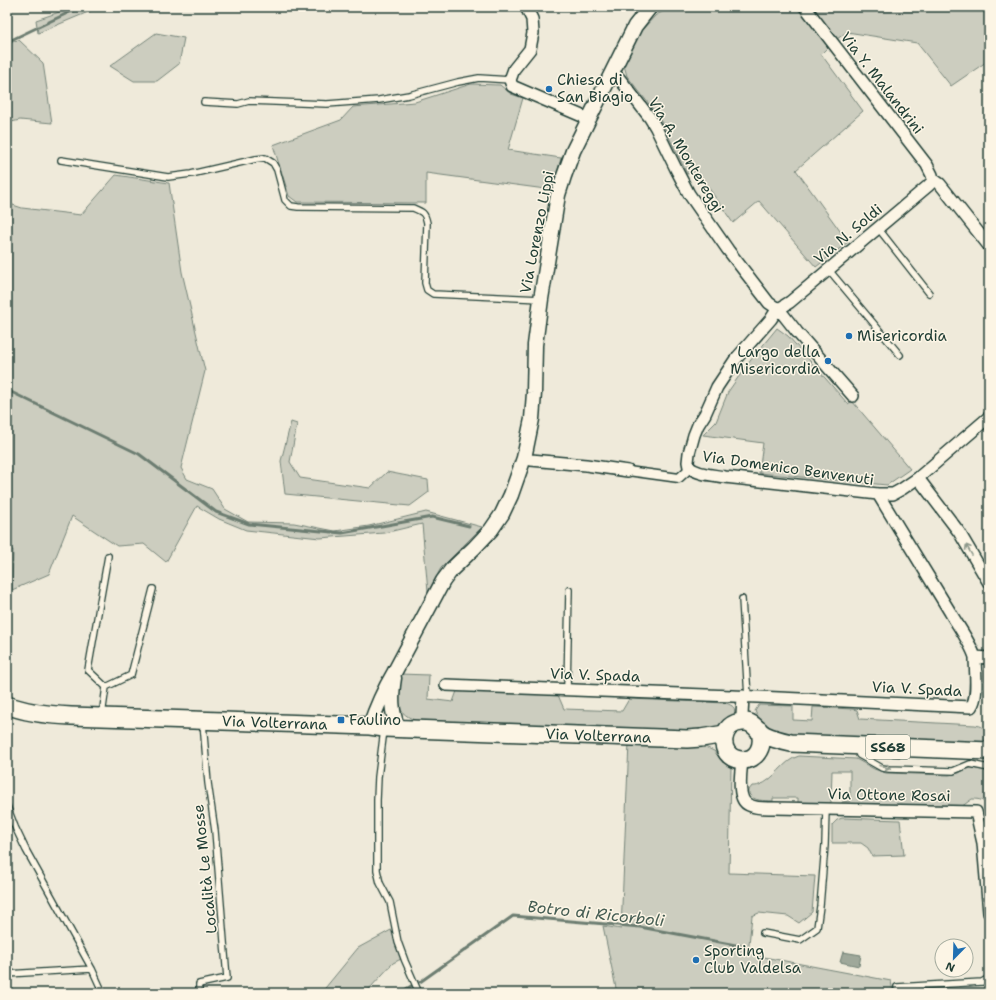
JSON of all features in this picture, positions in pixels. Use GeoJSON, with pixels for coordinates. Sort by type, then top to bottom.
{"type":"FeatureCollection","features":[{"type":"Feature","properties":{"kind":"main road","name":"Via Volterrana"},"geometry":{"type":"LineString","coordinates":[[8,707],[41,714],[101,717],[687,739],[702,738],[725,742],[728,728],[732,724],[744,721]]}},
{"type":"Feature","properties":{"kind":"main road","name":"SS68"},"geometry":{"type":"LineString","coordinates":[[744,721],[752,724],[770,738],[791,743],[989,751]]}},
{"type":"Feature","properties":{"kind":"main road"},"geometry":{"type":"LineString","coordinates":[[759,730],[762,739],[761,748]]}},
{"type":"Feature","properties":{"kind":"main road"},"geometry":{"type":"LineString","coordinates":[[725,742],[732,757],[742,760]]}},
{"type":"Feature","properties":{"kind":"main road","name":"SS68"},"geometry":{"type":"LineString","coordinates":[[742,760],[753,757],[761,748],[791,743]]}},
{"type":"Feature","properties":{"kind":"street"},"geometry":{"type":"LineString","coordinates":[[526,7],[532,19],[533,33],[530,48],[514,69],[510,80],[512,86],[589,119]]}},
{"type":"Feature","properties":{"kind":"street","name":"Via Lorenzo Lippi"},"geometry":{"type":"LineString","coordinates":[[384,728],[377,707],[386,686],[443,581],[491,530],[502,514],[511,495],[524,458],[532,419],[535,345],[558,195],[573,151],[635,26],[650,7]]}},
{"type":"Feature","properties":{"kind":"street","name":"Via Y. Malandrini"},"geometry":{"type":"LineString","coordinates":[[805,7],[927,165],[933,179],[940,184],[989,246]]}},
{"type":"Feature","properties":{"kind":"street","name":"Via A. Montereggi"},"geometry":{"type":"LineString","coordinates":[[612,73],[619,78],[629,90],[653,123],[686,188],[709,224],[769,303],[778,308]]}},
{"type":"Feature","properties":{"kind":"street","name":"Via N. Soldi"},"geometry":{"type":"LineString","coordinates":[[778,308],[787,304],[829,270],[928,186],[933,179]]}},
{"type":"Feature","properties":{"kind":"street"},"geometry":{"type":"LineString","coordinates":[[778,308],[853,396]]}},
{"type":"Feature","properties":{"kind":"street","name":"Via Domenico Benvenuti"},"geometry":{"type":"LineString","coordinates":[[778,308],[771,319],[735,360],[717,387],[705,414],[696,428],[691,442],[688,464],[690,468],[703,473],[725,477],[878,494],[969,644],[974,657],[975,698],[971,707]]}},
{"type":"Feature","properties":{"kind":"street"},"geometry":{"type":"LineString","coordinates":[[878,494],[896,493],[918,478],[989,417]]}},
{"type":"Feature","properties":{"kind":"street"},"geometry":{"type":"LineString","coordinates":[[524,458],[680,478],[690,468]]}},
{"type":"Feature","properties":{"kind":"street"},"geometry":{"type":"LineString","coordinates":[[918,478],[959,532],[989,583]]}},
{"type":"Feature","properties":{"kind":"street"},"geometry":{"type":"LineString","coordinates":[[974,657],[989,658]]}},
{"type":"Feature","properties":{"kind":"street","name":"Via Lorenzo Lippi"},"geometry":{"type":"LineString","coordinates":[[384,728],[393,710],[392,689],[394,673]]}},
{"type":"Feature","properties":{"kind":"street","name":"Via V. Spada"},"geometry":{"type":"LineString","coordinates":[[446,685],[745,696],[971,707]]}},
{"type":"Feature","properties":{"kind":"street"},"geometry":{"type":"LineString","coordinates":[[744,721],[742,716],[745,696]]}},
{"type":"Feature","properties":{"kind":"street","name":"Via Ottone Rosai"},"geometry":{"type":"LineString","coordinates":[[742,760],[742,800],[746,804],[752,806],[976,812],[983,843],[989,913]]}},
{"type":"Feature","properties":{"kind":"lane"},"geometry":{"type":"LineString","coordinates":[[204,102],[238,104],[249,101],[327,104],[379,100],[409,95],[479,78],[510,80]]}},
{"type":"Feature","properties":{"kind":"lane"},"geometry":{"type":"LineString","coordinates":[[61,160],[168,177],[191,174],[265,158],[273,163],[277,170],[285,200],[291,206],[413,208],[422,212],[426,217],[427,223],[425,283],[427,290],[434,294],[541,299]]}},
{"type":"Feature","properties":{"kind":"lane"},"geometry":{"type":"LineString","coordinates":[[878,228],[929,293]]}},
{"type":"Feature","properties":{"kind":"lane"},"geometry":{"type":"LineString","coordinates":[[829,270],[900,355]]}},
{"type":"Feature","properties":{"kind":"lane"},"geometry":{"type":"LineString","coordinates":[[106,687],[88,670],[108,556]]}},
{"type":"Feature","properties":{"kind":"lane"},"geometry":{"type":"LineString","coordinates":[[106,687],[131,675],[153,590]]}},
{"type":"Feature","properties":{"kind":"lane"},"geometry":{"type":"LineString","coordinates":[[567,689],[570,590]]}},
{"type":"Feature","properties":{"kind":"lane"},"geometry":{"type":"LineString","coordinates":[[742,599],[745,696]]}},
{"type":"Feature","properties":{"kind":"lane"},"geometry":{"type":"LineString","coordinates":[[101,717],[106,687]]}},
{"type":"Feature","properties":{"kind":"lane","name":"Località Le Mosse"},"geometry":{"type":"LineString","coordinates":[[199,993],[199,984],[227,978],[215,831],[208,783],[203,720]]}},
{"type":"Feature","properties":{"kind":"lane"},"geometry":{"type":"LineString","coordinates":[[384,728],[378,777],[377,870],[380,883],[390,902],[398,942],[420,993]]}},
{"type":"Feature","properties":{"kind":"lane"},"geometry":{"type":"LineString","coordinates":[[855,746],[859,755],[882,768],[953,771],[970,764],[989,768]]}},
{"type":"Feature","properties":{"kind":"lane"},"geometry":{"type":"LineString","coordinates":[[7,806],[26,850],[92,969],[103,993]]}},
{"type":"Feature","properties":{"kind":"lane"},"geometry":{"type":"LineString","coordinates":[[763,933],[800,940],[816,928],[820,906],[825,845],[826,809]]}},
{"type":"Feature","properties":{"kind":"lane"},"geometry":{"type":"LineString","coordinates":[[7,974],[92,969]]}},
{"type":"Feature","properties":{"kind":"lane"},"geometry":{"type":"LineString","coordinates":[[898,993],[897,987],[982,982],[989,978]]}},
{"type":"Feature","properties":{"kind":"shaded area"},"geometry":{"type":"Polygon","coordinates":[[[74,7],[111,7],[93,10],[38,33],[36,20],[74,7]]]}},
{"type":"Feature","properties":{"kind":"shaded area"},"geometry":{"type":"Polygon","coordinates":[[[672,7],[793,7],[802,12],[829,46],[821,54],[863,111],[796,170],[848,242],[816,267],[759,201],[733,223],[697,171],[687,174],[662,123],[627,76],[623,62],[639,33],[656,15],[672,7]]]}},
{"type":"Feature","properties":{"kind":"shaded area"},"geometry":{"type":"Polygon","coordinates":[[[812,7],[986,7],[989,12],[989,60],[951,86],[917,43],[847,32],[837,39],[812,7]]]}},
{"type":"Feature","properties":{"kind":"shaded area"},"geometry":{"type":"Polygon","coordinates":[[[156,33],[184,38],[179,64],[157,81],[134,81],[110,66],[156,33]]]}},
{"type":"Feature","properties":{"kind":"shaded area"},"geometry":{"type":"Polygon","coordinates":[[[19,40],[43,63],[52,123],[20,120],[7,123],[7,42],[19,40]]]}},
{"type":"Feature","properties":{"kind":"shaded area"},"geometry":{"type":"Polygon","coordinates":[[[471,84],[500,85],[511,94],[523,98],[508,150],[561,158],[553,190],[426,173],[426,203],[297,202],[289,196],[273,145],[341,120],[353,107],[415,102],[471,84]]]}},
{"type":"Feature","properties":{"kind":"shaded area"},"geometry":{"type":"Polygon","coordinates":[[[116,175],[169,183],[182,272],[205,371],[181,468],[187,479],[212,489],[225,509],[248,522],[294,523],[335,531],[369,526],[426,512],[482,527],[441,568],[428,592],[422,524],[384,533],[320,538],[246,530],[219,519],[197,506],[166,562],[144,544],[117,546],[72,516],[49,574],[12,590],[13,550],[7,551],[7,203],[22,208],[81,215],[116,175]]]}},
{"type":"Feature","properties":{"kind":"shaded area"},"geometry":{"type":"Polygon","coordinates":[[[777,328],[788,336],[848,404],[852,401],[910,469],[887,485],[759,473],[763,443],[703,435],[716,422],[728,392],[746,366],[777,328]]]}},
{"type":"Feature","properties":{"kind":"shaded area"},"geometry":{"type":"Polygon","coordinates":[[[291,422],[297,424],[290,462],[300,478],[370,488],[387,472],[428,480],[429,492],[410,506],[285,494],[281,461],[291,422]]]}},
{"type":"Feature","properties":{"kind":"shaded area"},"geometry":{"type":"Polygon","coordinates":[[[400,674],[429,675],[428,699],[453,702],[457,691],[558,695],[564,709],[622,711],[629,699],[726,703],[733,707],[735,712],[734,715],[725,720],[717,730],[698,732],[417,721],[403,713],[400,708],[398,696],[400,674]]]}},
{"type":"Feature","properties":{"kind":"shaded area"},"geometry":{"type":"Polygon","coordinates":[[[759,705],[793,706],[793,720],[812,721],[813,707],[852,709],[857,710],[860,719],[975,725],[984,728],[986,732],[984,743],[781,736],[766,725],[756,714],[755,711],[759,705]]]}},
{"type":"Feature","properties":{"kind":"shaded area"},"geometry":{"type":"Polygon","coordinates":[[[629,743],[703,746],[714,751],[722,761],[731,768],[729,873],[815,876],[812,912],[799,923],[788,916],[759,913],[752,916],[748,954],[891,981],[893,993],[617,993],[603,926],[621,929],[629,743]]]}},
{"type":"Feature","properties":{"kind":"shaded area"},"geometry":{"type":"Polygon","coordinates":[[[799,756],[856,759],[874,769],[886,773],[949,775],[971,768],[988,771],[989,807],[982,800],[977,799],[972,799],[961,807],[842,805],[842,802],[850,801],[850,771],[832,771],[831,802],[829,804],[798,803],[798,798],[773,798],[773,801],[760,800],[751,797],[749,790],[752,786],[757,786],[764,783],[793,758],[799,756]]]}},
{"type":"Feature","properties":{"kind":"shaded area"},"geometry":{"type":"Polygon","coordinates":[[[842,818],[900,820],[904,855],[872,856],[868,848],[861,843],[832,843],[832,825],[837,820],[842,818]]]}},
{"type":"Feature","properties":{"kind":"shaded area"},"geometry":{"type":"Polygon","coordinates":[[[391,930],[401,959],[393,963],[370,988],[364,993],[321,993],[358,948],[391,930]]]}},
{"type":"Feature","properties":{"kind":"shaded area"},"geometry":{"type":"Polygon","coordinates":[[[843,952],[861,955],[859,966],[840,962],[843,952]]]}},
{"type":"Feature","properties":{"kind":"waterway"},"geometry":{"type":"LineString","coordinates":[[7,42],[76,9],[88,7]]}},
{"type":"Feature","properties":{"kind":"waterway"},"geometry":{"type":"LineString","coordinates":[[7,390],[139,454],[216,512],[249,524],[342,533],[432,517],[469,526]]}},
{"type":"Feature","properties":{"kind":"waterway","name":"Botro di Ricorboli"},"geometry":{"type":"LineString","coordinates":[[420,982],[513,916],[640,927],[741,946]]}},
{"type":"Feature","properties":{"kind":"waterway","name":"Botro di Ricorboli"},"geometry":{"type":"LineString","coordinates":[[400,993],[411,986]]}},
{"type":"Feature","properties":{"kind":"place","name":"Chiesa di San Biagio"},"geometry":{"type":"Point","coordinates":[549,89]}},
{"type":"Feature","properties":{"kind":"place","name":"Misericordia"},"geometry":{"type":"Point","coordinates":[849,336]}},
{"type":"Feature","properties":{"kind":"place","name":"Largo della Misericordia"},"geometry":{"type":"Point","coordinates":[828,361]}},
{"type":"Feature","properties":{"kind":"place","name":"Faulino"},"geometry":{"type":"Point","coordinates":[341,720]}},
{"type":"Feature","properties":{"kind":"place","name":"Sporting Club Valdelsa"},"geometry":{"type":"Point","coordinates":[696,960]}}]}
